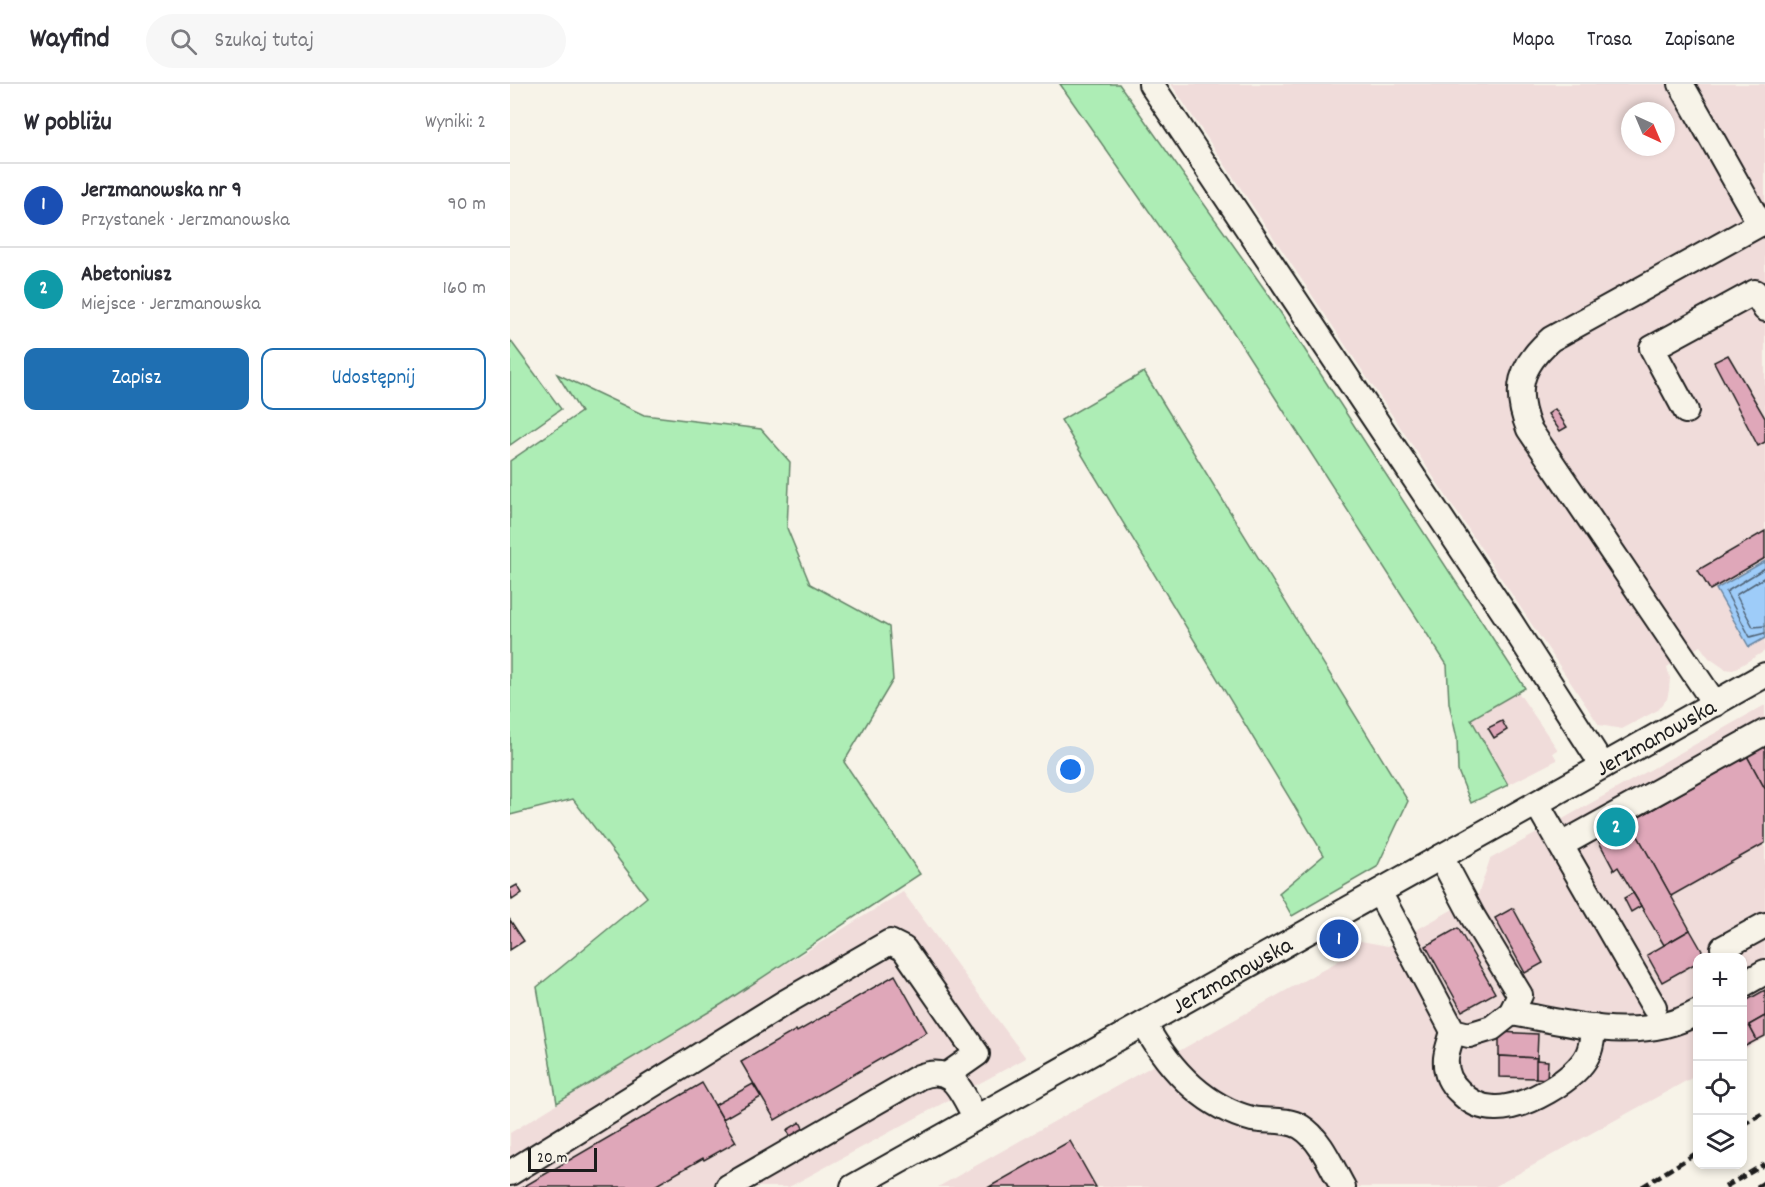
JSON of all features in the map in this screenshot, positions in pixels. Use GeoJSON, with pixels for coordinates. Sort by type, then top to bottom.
{"type":"FeatureCollection","features":[{"type":"Feature","properties":{"kind":"street"},"geometry":{"type":"LineString","coordinates":[[1151,84],[1511,623],[1603,766]]}},
{"type":"Feature","properties":{"kind":"street"},"geometry":{"type":"LineString","coordinates":[[1681,84],[1762,223],[1551,339],[1534,354],[1522,380],[1520,396],[1523,414],[1529,429],[1715,704]]}},
{"type":"Feature","properties":{"kind":"street"},"geometry":{"type":"LineString","coordinates":[[1686,411],[1652,348],[1755,292],[1765,309]]}},
{"type":"Feature","properties":{"kind":"street","name":"Jerzmanowska"},"geometry":{"type":"LineString","coordinates":[[853,1187],[1765,675]]}},
{"type":"Feature","properties":{"kind":"street"},"geometry":{"type":"LineString","coordinates":[[1561,845],[1765,732]]}},
{"type":"Feature","properties":{"kind":"street"},"geometry":{"type":"LineString","coordinates":[[1538,804],[1654,1007]]}},
{"type":"Feature","properties":{"kind":"street"},"geometry":{"type":"LineString","coordinates":[[1441,857],[1473,917],[1520,995],[1511,1013],[1492,1028],[1469,1035],[1453,1031]]}},
{"type":"Feature","properties":{"kind":"street"},"geometry":{"type":"LineString","coordinates":[[1379,892],[1453,1031],[1446,1058],[1448,1077],[1453,1086],[1468,1101],[1496,1108],[1512,1105],[1538,1096],[1562,1083],[1578,1070],[1590,1050],[1594,1027]]}},
{"type":"Feature","properties":{"kind":"street"},"geometry":{"type":"LineString","coordinates":[[1723,948],[1765,925]]}},
{"type":"Feature","properties":{"kind":"street"},"geometry":{"type":"LineString","coordinates":[[510,1173],[784,1003],[890,942],[904,949],[977,1054],[947,1075]]}},
{"type":"Feature","properties":{"kind":"street"},"geometry":{"type":"LineString","coordinates":[[1747,983],[1765,972]]}},
{"type":"Feature","properties":{"kind":"street"},"geometry":{"type":"LineString","coordinates":[[1511,1013],[1614,1031],[1655,1028],[1693,1014]]}},
{"type":"Feature","properties":{"kind":"street"},"geometry":{"type":"LineString","coordinates":[[1144,1023],[1184,1080],[1209,1100],[1233,1113],[1300,1126],[1314,1138],[1343,1187]]}},
{"type":"Feature","properties":{"kind":"street"},"geometry":{"type":"LineString","coordinates":[[728,1187],[919,1077],[932,1072],[947,1075],[954,1082],[976,1118]]}},
{"type":"Feature","properties":{"kind":"shaded area"},"geometry":{"type":"Polygon","coordinates":[[[1171,84],[1765,84],[1765,651],[1733,670],[1725,669],[1709,658],[1700,646],[1667,667],[1670,678],[1669,690],[1667,699],[1658,710],[1622,729],[1599,725],[1171,84]]]}},
{"type":"Feature","properties":{"kind":"shaded area"},"geometry":{"type":"Polygon","coordinates":[[[1518,692],[1558,750],[1553,753],[1557,760],[1508,785],[1471,719],[1518,692]]]}},
{"type":"Feature","properties":{"kind":"shaded area"},"geometry":{"type":"Polygon","coordinates":[[[1765,705],[1765,1038],[1747,1048],[1747,953],[1693,953],[1693,1077],[1494,1187],[938,1187],[1356,951],[1350,939],[1388,946],[1478,895],[1490,859],[1537,833],[1549,838],[1560,831],[1561,820],[1765,705]]]}},
{"type":"Feature","properties":{"kind":"shaded area"},"geometry":{"type":"Polygon","coordinates":[[[903,892],[1026,1058],[789,1187],[510,1187],[510,1133],[903,892]]]}},
{"type":"Feature","properties":{"kind":"green space"},"geometry":{"type":"Polygon","coordinates":[[[1060,84],[1119,84],[1275,304],[1525,688],[1471,719],[1508,785],[1471,803],[1458,771],[1457,738],[1449,703],[1447,665],[1228,324],[1060,84]]]}},
{"type":"Feature","properties":{"kind":"green space"},"geometry":{"type":"Polygon","coordinates":[[[510,340],[561,409],[510,445],[510,340]]]}},
{"type":"Feature","properties":{"kind":"green space"},"geometry":{"type":"Polygon","coordinates":[[[1144,372],[1408,801],[1377,867],[1292,916],[1279,893],[1324,855],[1061,420],[1144,372]]]}},
{"type":"Feature","properties":{"kind":"green space"},"geometry":{"type":"Polygon","coordinates":[[[557,374],[644,415],[761,429],[790,462],[787,528],[810,584],[889,627],[893,680],[844,762],[920,874],[722,1004],[557,1103],[537,987],[647,897],[573,799],[510,815],[510,461],[581,412],[557,374]]]}},
{"type":"Feature","properties":{"kind":"water"},"geometry":{"type":"Polygon","coordinates":[[[1765,561],[1765,638],[1749,647],[1716,589],[1765,561]]]}},
{"type":"Feature","properties":{"kind":"building"},"geometry":{"type":"Polygon","coordinates":[[[1728,355],[1765,418],[1765,442],[1758,446],[1714,362],[1728,355]]]}},
{"type":"Feature","properties":{"kind":"building"},"geometry":{"type":"Polygon","coordinates":[[[1555,409],[1567,427],[1560,431],[1548,414],[1555,409]]]}},
{"type":"Feature","properties":{"kind":"building"},"geometry":{"type":"Polygon","coordinates":[[[1765,531],[1765,558],[1710,590],[1698,570],[1765,531]]]}},
{"type":"Feature","properties":{"kind":"building"},"geometry":{"type":"Polygon","coordinates":[[[1502,721],[1507,730],[1494,738],[1488,728],[1502,721]]]}},
{"type":"Feature","properties":{"kind":"building"},"geometry":{"type":"Polygon","coordinates":[[[1765,746],[1765,789],[1747,756],[1765,746]]]}},
{"type":"Feature","properties":{"kind":"building"},"geometry":{"type":"Polygon","coordinates":[[[1747,756],[1765,789],[1765,843],[1671,896],[1630,822],[1747,756]]]}},
{"type":"Feature","properties":{"kind":"building"},"geometry":{"type":"Polygon","coordinates":[[[1630,822],[1690,930],[1664,945],[1618,867],[1614,870],[1598,840],[1630,822]]]}},
{"type":"Feature","properties":{"kind":"building"},"geometry":{"type":"Polygon","coordinates":[[[517,885],[522,893],[512,900],[510,889],[517,885]]]}},
{"type":"Feature","properties":{"kind":"building"},"geometry":{"type":"Polygon","coordinates":[[[1633,893],[1641,906],[1631,912],[1624,898],[1633,893]]]}},
{"type":"Feature","properties":{"kind":"building"},"geometry":{"type":"Polygon","coordinates":[[[1513,908],[1543,963],[1525,973],[1495,918],[1513,908]]]}},
{"type":"Feature","properties":{"kind":"building"},"geometry":{"type":"Polygon","coordinates":[[[510,920],[524,941],[510,950],[510,920]]]}},
{"type":"Feature","properties":{"kind":"building"},"geometry":{"type":"Polygon","coordinates":[[[1458,928],[1495,993],[1462,1011],[1426,946],[1458,928]]]}},
{"type":"Feature","properties":{"kind":"building"},"geometry":{"type":"Polygon","coordinates":[[[1690,930],[1703,953],[1693,953],[1693,965],[1662,982],[1647,955],[1690,930]]]}},
{"type":"Feature","properties":{"kind":"building"},"geometry":{"type":"Polygon","coordinates":[[[895,975],[927,1032],[775,1120],[741,1062],[895,975]]]}},
{"type":"Feature","properties":{"kind":"building"},"geometry":{"type":"Polygon","coordinates":[[[1765,990],[1765,1016],[1749,1025],[1757,1040],[1747,1045],[1747,1007],[1747,1000],[1765,990]]]}},
{"type":"Feature","properties":{"kind":"building"},"geometry":{"type":"Polygon","coordinates":[[[1765,1016],[1765,1036],[1757,1040],[1749,1025],[1765,1016]]]}},
{"type":"Feature","properties":{"kind":"building"},"geometry":{"type":"Polygon","coordinates":[[[1499,1032],[1538,1034],[1537,1058],[1499,1056],[1499,1032]]]}},
{"type":"Feature","properties":{"kind":"building"},"geometry":{"type":"Polygon","coordinates":[[[1499,1056],[1537,1058],[1536,1078],[1499,1077],[1499,1056]]]}},
{"type":"Feature","properties":{"kind":"building"},"geometry":{"type":"Polygon","coordinates":[[[1536,1060],[1548,1061],[1547,1079],[1536,1078],[1536,1060]]]}},
{"type":"Feature","properties":{"kind":"building"},"geometry":{"type":"Polygon","coordinates":[[[702,1083],[736,1142],[653,1187],[523,1187],[702,1083]]]}},
{"type":"Feature","properties":{"kind":"building"},"geometry":{"type":"Polygon","coordinates":[[[753,1084],[761,1097],[723,1119],[715,1105],[753,1084]]]}},
{"type":"Feature","properties":{"kind":"building"},"geometry":{"type":"Polygon","coordinates":[[[800,1122],[804,1130],[791,1137],[787,1130],[800,1122]]]}},
{"type":"Feature","properties":{"kind":"building"},"geometry":{"type":"Polygon","coordinates":[[[1070,1141],[1096,1187],[989,1187],[1070,1141]]]}},
{"type":"Feature","properties":{"kind":"railway"},"geometry":{"type":"LineString","coordinates":[[1747,1122],[1765,1112]]}},
{"type":"Feature","properties":{"kind":"railway"},"geometry":{"type":"LineString","coordinates":[[1642,1187],[1693,1155]]}},
{"type":"Feature","properties":{"kind":"railway"},"geometry":{"type":"LineString","coordinates":[[1725,1187],[1765,1164]]}},
{"type":"Feature","properties":{"kind":"railway"},"geometry":{"type":"LineString","coordinates":[[1757,1187],[1765,1182]]}},
{"type":"Feature","properties":{"kind":"place","name":"Abetoniusz"},"geometry":{"type":"Point","coordinates":[1616,827]}},
{"type":"Feature","properties":{"kind":"place","name":"Jerzmanowska nr 9"},"geometry":{"type":"Point","coordinates":[1339,939]}}]}
